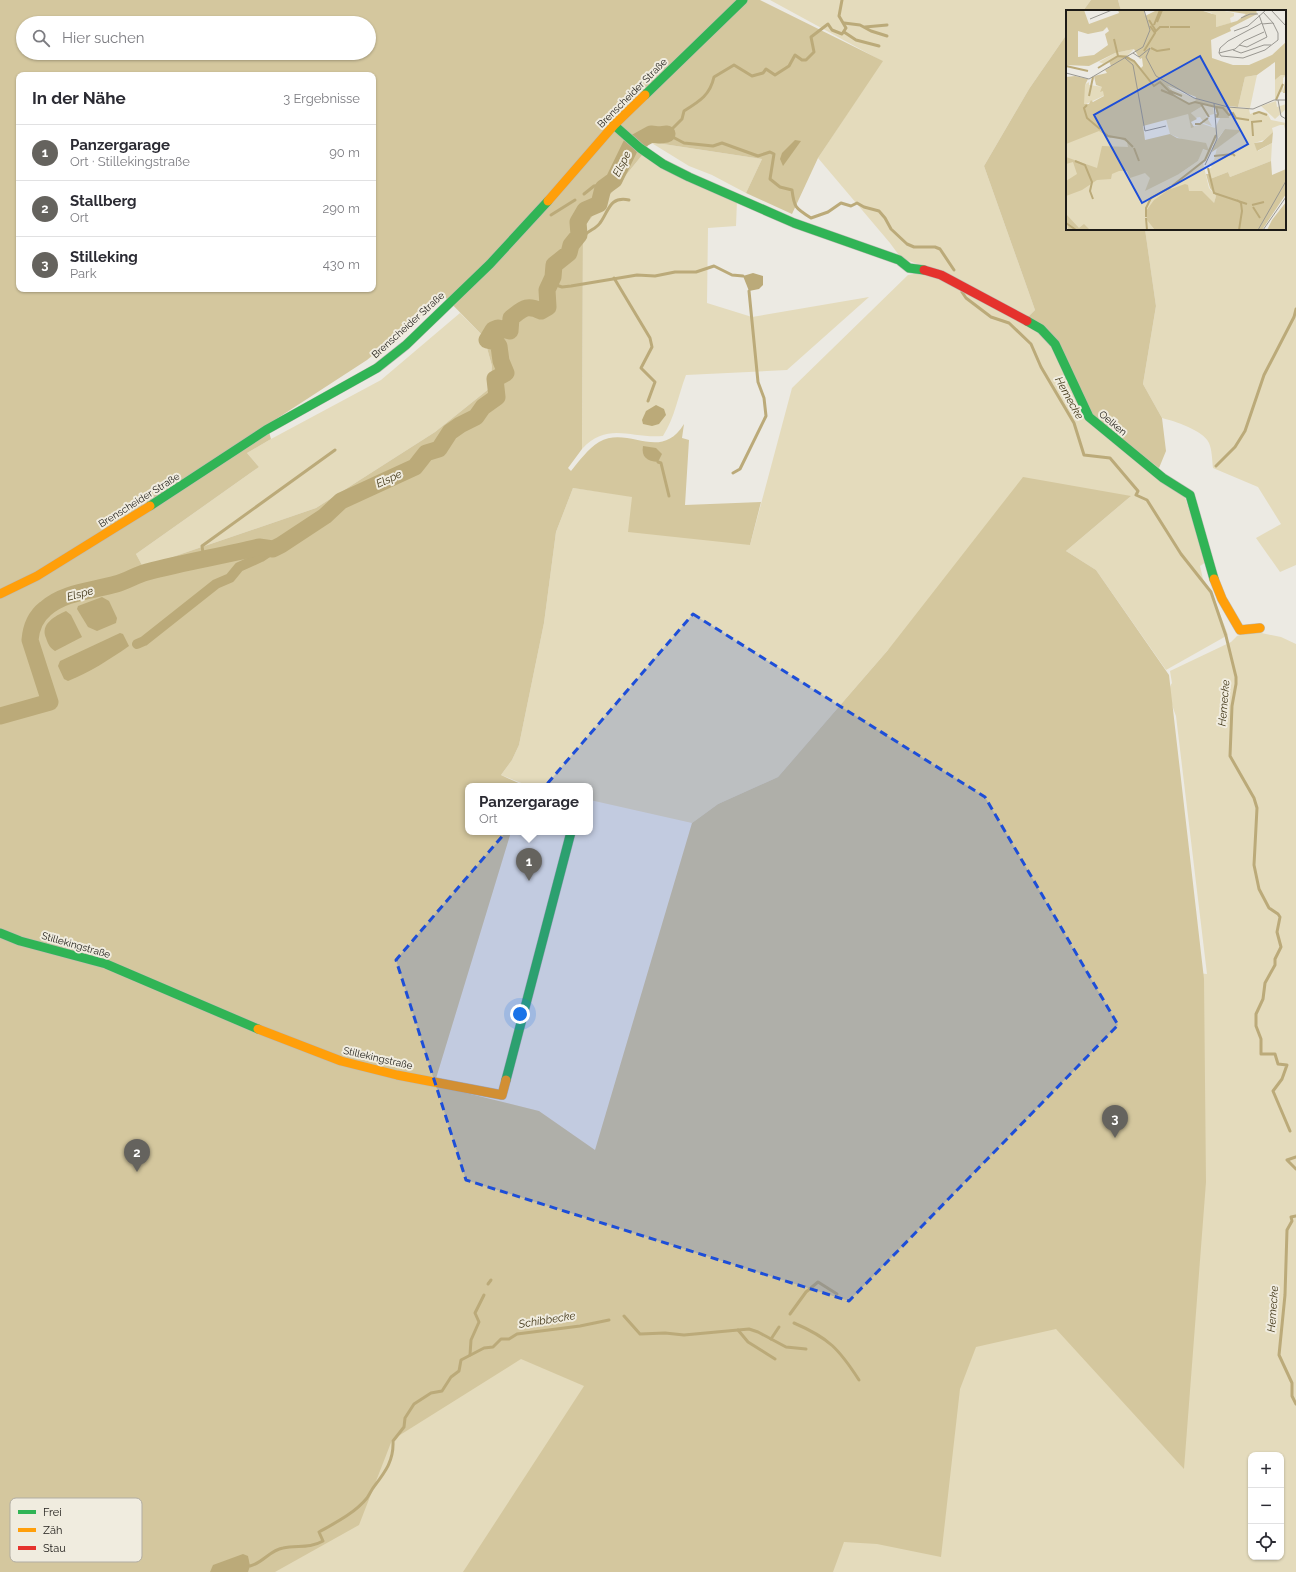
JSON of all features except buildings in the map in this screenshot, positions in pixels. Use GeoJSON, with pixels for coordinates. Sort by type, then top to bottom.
{"type":"FeatureCollection","features":[{"type":"Feature","properties":{"kind":"street","name":"Brenscheider Straße"},"geometry":{"type":"LineString","coordinates":[[0,594],[37,576],[186,484],[266,430],[377,368],[406,345],[490,264],[551,198],[614,125],[743,0]]}},
{"type":"Feature","properties":{"kind":"street","name":"Oelken"},"geometry":{"type":"LineString","coordinates":[[614,125],[640,148],[664,164],[747,203],[794,223],[899,260],[909,268],[927,270],[941,275],[1041,329],[1055,344],[1089,417],[1163,478],[1190,495],[1208,561],[1226,608],[1240,630],[1260,628]]}},
{"type":"Feature","properties":{"kind":"street","name":"Stillekingstraße"},"geometry":{"type":"LineString","coordinates":[[0,933],[20,941],[106,964],[245,1024],[341,1061],[397,1075],[502,1095],[570,835]]}},
{"type":"Feature","properties":{"kind":"highlighted area"},"geometry":{"type":"Polygon","coordinates":[[[693,614],[985,797],[1118,1025],[849,1301],[466,1180],[396,960],[693,614]]]}},
{"type":"Feature","properties":{"kind":"shaded area"},"geometry":{"type":"Polygon","coordinates":[[[0,0],[760,0],[883,61],[818,158],[792,214],[746,193],[762,159],[650,142],[643,154],[583,228],[582,449],[568,468],[571,471],[580,459],[599,442],[610,438],[654,442],[665,441],[675,435],[684,424],[682,438],[689,440],[685,505],[761,502],[750,545],[628,532],[632,497],[573,488],[556,532],[544,623],[519,745],[512,760],[501,775],[518,783],[465,783],[465,835],[510,835],[434,1085],[539,1111],[595,1150],[692,823],[718,804],[778,777],[888,650],[1023,477],[1131,496],[1066,551],[1096,570],[1169,675],[1204,979],[1206,1182],[1184,1469],[1056,1329],[976,1347],[960,1389],[941,1557],[877,1544],[844,1542],[833,1572],[463,1572],[584,1386],[521,1359],[392,1440],[359,1525],[275,1572],[0,1572],[0,0]],[[444,296],[367,360],[267,425],[271,439],[247,453],[259,467],[136,554],[143,567],[316,508],[435,432],[490,388],[492,366],[484,337],[444,296]]]}},
{"type":"Feature","properties":{"kind":"shaded area"},"geometry":{"type":"Polygon","coordinates":[[[770,0],[1091,0],[1084,10],[1066,10],[1066,35],[1029,89],[984,166],[1035,310],[1026,319],[942,273],[901,258],[818,158],[882,61],[770,0]]]}},
{"type":"Feature","properties":{"kind":"shaded area"},"geometry":{"type":"Polygon","coordinates":[[[1091,0],[1118,0],[1121,10],[1084,10],[1091,0]]]}},
{"type":"Feature","properties":{"kind":"shaded area"},"geometry":{"type":"Polygon","coordinates":[[[1118,0],[1296,0],[1296,565],[1280,572],[1256,538],[1281,524],[1258,487],[1213,468],[1211,449],[1206,438],[1195,430],[1174,421],[1162,418],[1143,384],[1156,306],[1145,230],[1286,230],[1286,10],[1121,10],[1118,0]]]}},
{"type":"Feature","properties":{"kind":"shaded area"},"geometry":{"type":"Polygon","coordinates":[[[1066,35],[1066,230],[1145,230],[1156,306],[1143,384],[1162,418],[1166,451],[1159,468],[1091,415],[1049,331],[1026,319],[1035,310],[984,166],[1029,89],[1066,35]]]}},
{"type":"Feature","properties":{"kind":"shaded area"},"geometry":{"type":"Polygon","coordinates":[[[795,140],[801,141],[783,166],[780,159],[782,153],[795,140]]]}},
{"type":"Feature","properties":{"kind":"shaded area"},"geometry":{"type":"Polygon","coordinates":[[[650,142],[762,159],[746,193],[712,175],[689,166],[650,142]]]}},
{"type":"Feature","properties":{"kind":"shaded area"},"geometry":{"type":"Polygon","coordinates":[[[643,154],[737,200],[736,226],[708,228],[707,303],[752,317],[869,297],[787,370],[686,375],[673,414],[663,436],[611,433],[601,436],[582,449],[583,228],[643,154]]]}},
{"type":"Feature","properties":{"kind":"shaded area"},"geometry":{"type":"Polygon","coordinates":[[[926,272],[1040,331],[1052,345],[1064,370],[1184,494],[1206,562],[1200,566],[1203,579],[1212,593],[1228,635],[1166,670],[1096,570],[1066,551],[1131,496],[888,650],[778,777],[718,804],[692,823],[593,801],[593,783],[521,783],[501,775],[512,760],[519,745],[544,623],[556,532],[573,488],[633,496],[750,545],[792,388],[908,275],[926,272]]]}},
{"type":"Feature","properties":{"kind":"shaded area"},"geometry":{"type":"Polygon","coordinates":[[[753,273],[763,276],[763,285],[759,289],[749,291],[743,276],[753,273]]]}},
{"type":"Feature","properties":{"kind":"shaded area"},"geometry":{"type":"Polygon","coordinates":[[[460,313],[484,337],[492,366],[490,388],[435,432],[316,508],[143,567],[136,554],[259,467],[247,453],[381,380],[460,313]]]}},
{"type":"Feature","properties":{"kind":"shaded area"},"geometry":{"type":"Polygon","coordinates":[[[656,405],[664,409],[666,415],[659,424],[652,426],[643,424],[642,420],[646,411],[656,405]]]}},
{"type":"Feature","properties":{"kind":"shaded area"},"geometry":{"type":"Polygon","coordinates":[[[643,446],[656,448],[662,454],[658,462],[651,461],[644,456],[643,446]]]}},
{"type":"Feature","properties":{"kind":"shaded area"},"geometry":{"type":"Polygon","coordinates":[[[102,597],[109,601],[117,618],[116,623],[97,631],[88,627],[77,609],[78,606],[102,597]]]}},
{"type":"Feature","properties":{"kind":"shaded area"},"geometry":{"type":"Polygon","coordinates":[[[66,611],[71,615],[82,637],[55,651],[50,647],[45,629],[53,618],[66,611]]]}},
{"type":"Feature","properties":{"kind":"shaded area"},"geometry":{"type":"Polygon","coordinates":[[[1252,631],[1281,637],[1296,644],[1296,1572],[127,1572],[137,1562],[142,1562],[142,1556],[451,1231],[965,945],[1207,974],[1176,716],[1170,695],[1170,686],[1172,683],[1170,671],[1231,642],[1237,636],[1252,631]]]}},
{"type":"Feature","properties":{"kind":"shaded area"},"geometry":{"type":"Polygon","coordinates":[[[120,633],[123,634],[129,646],[84,674],[68,681],[64,679],[58,666],[60,661],[120,633]]]}},
{"type":"Feature","properties":{"kind":"shaded area"},"geometry":{"type":"Polygon","coordinates":[[[243,1554],[248,1556],[250,1566],[248,1572],[210,1572],[213,1565],[243,1554]]]}},
{"type":"Feature","properties":{"kind":"waterway","name":"Hemecke"},"geometry":{"type":"LineString","coordinates":[[842,0],[839,16],[846,28],[842,34],[832,30],[828,24],[811,37],[814,52],[806,60],[802,60],[795,55],[789,66],[775,75],[766,69],[763,73],[752,76],[734,65],[714,77],[710,88],[704,97],[684,111],[682,119],[667,134],[684,143],[713,146],[722,143],[758,156],[770,152],[774,154],[770,179],[780,187],[792,190],[796,207],[806,215],[811,218],[828,212],[841,203],[851,206],[857,203],[864,207],[879,211],[891,229],[907,244],[914,247],[935,247],[940,249],[954,270]]}},
{"type":"Feature","properties":{"kind":"waterway"},"geometry":{"type":"LineString","coordinates":[[844,23],[860,25],[871,31],[887,36]]}},
{"type":"Feature","properties":{"kind":"waterway"},"geometry":{"type":"LineString","coordinates":[[865,27],[887,25]]}},
{"type":"Feature","properties":{"kind":"waterway"},"geometry":{"type":"LineString","coordinates":[[844,32],[856,40],[879,46]]}},
{"type":"Feature","properties":{"kind":"waterway","name":"Elspe"},"geometry":{"type":"LineString","coordinates":[[0,716],[50,702],[30,640],[31,631],[36,619],[53,603],[69,595],[116,584],[143,573],[161,568],[259,547],[273,549],[325,516],[341,501],[415,467],[426,453],[439,449],[450,432],[476,417],[483,407],[497,397],[495,379],[506,373],[501,361],[499,346],[496,342],[487,340],[493,330],[498,328],[510,331],[511,318],[525,308],[532,308],[541,311],[548,307],[547,290],[553,277],[554,265],[569,253],[571,245],[579,235],[578,222],[585,210],[599,204],[603,188],[614,180],[631,145],[651,134],[667,134]]}},
{"type":"Feature","properties":{"kind":"waterway"},"geometry":{"type":"LineString","coordinates":[[584,194],[594,186],[601,185],[603,188]]}},
{"type":"Feature","properties":{"kind":"waterway"},"geometry":{"type":"LineString","coordinates":[[569,253],[577,247],[587,233],[598,225],[613,202],[622,199],[629,200]]}},
{"type":"Feature","properties":{"kind":"waterway"},"geometry":{"type":"LineString","coordinates":[[551,215],[575,200]]}},
{"type":"Feature","properties":{"kind":"waterway"},"geometry":{"type":"LineString","coordinates":[[550,283],[562,287],[637,275],[655,276],[675,272],[696,272],[714,266],[732,275],[743,276]]}},
{"type":"Feature","properties":{"kind":"waterway"},"geometry":{"type":"LineString","coordinates":[[614,278],[650,338],[652,347],[641,368],[655,382],[648,401]]}},
{"type":"Feature","properties":{"kind":"waterway"},"geometry":{"type":"LineString","coordinates":[[733,473],[740,469],[766,416],[764,398],[758,382],[749,291]]}},
{"type":"Feature","properties":{"kind":"waterway","name":"Hemecke"},"geometry":{"type":"LineString","coordinates":[[962,292],[966,298],[991,317],[1009,323],[1031,344],[1041,367],[1074,423],[1084,455],[1110,458],[1138,491],[1136,495],[1147,500],[1181,554],[1211,592],[1226,636],[1236,677],[1232,706],[1230,756],[1254,798],[1257,808],[1254,865],[1259,889],[1269,908],[1280,917],[1277,932],[1281,947],[1275,959],[1275,965],[1265,983],[1263,999],[1256,1014],[1256,1026],[1261,1039],[1261,1054],[1275,1054],[1278,1064],[1287,1065],[1282,1079],[1273,1091],[1290,1131]]}},
{"type":"Feature","properties":{"kind":"waterway"},"geometry":{"type":"LineString","coordinates":[[1216,466],[1235,447],[1245,431],[1264,375],[1294,317],[1296,309]]}},
{"type":"Feature","properties":{"kind":"waterway"},"geometry":{"type":"LineString","coordinates":[[204,560],[202,546],[335,450]]}},
{"type":"Feature","properties":{"kind":"waterway"},"geometry":{"type":"LineString","coordinates":[[658,462],[661,463],[669,496]]}},
{"type":"Feature","properties":{"kind":"waterway"},"geometry":{"type":"LineString","coordinates":[[137,644],[144,641],[216,584],[230,578],[239,567],[261,557],[273,549]]}},
{"type":"Feature","properties":{"kind":"waterway","name":"Hemecke"},"geometry":{"type":"LineString","coordinates":[[1296,1157],[1287,1160],[1296,1169]]}},
{"type":"Feature","properties":{"kind":"waterway","name":"Hemecke"},"geometry":{"type":"LineString","coordinates":[[1296,1216],[1291,1217],[1292,1221],[1287,1230],[1285,1295],[1279,1355],[1292,1383],[1292,1396],[1296,1404]]}},
{"type":"Feature","properties":{"kind":"waterway"},"geometry":{"type":"LineString","coordinates":[[488,1284],[491,1280]]}},
{"type":"Feature","properties":{"kind":"waterway"},"geometry":{"type":"LineString","coordinates":[[790,1314],[806,1292],[818,1282],[837,1294]]}},
{"type":"Feature","properties":{"kind":"waterway"},"geometry":{"type":"LineString","coordinates":[[470,1355],[471,1340],[479,1322],[475,1313],[484,1295]]}},
{"type":"Feature","properties":{"kind":"waterway","name":"Schibbecke"},"geometry":{"type":"LineString","coordinates":[[624,1316],[640,1334],[665,1333],[684,1335],[749,1329],[758,1332],[786,1347],[806,1349]]}},
{"type":"Feature","properties":{"kind":"waterway","name":"Schibbecke"},"geometry":{"type":"LineString","coordinates":[[250,1566],[259,1562],[278,1549],[308,1546],[323,1541],[319,1532],[357,1508],[367,1498],[388,1466],[392,1455],[393,1441],[404,1427],[405,1418],[414,1404],[431,1393],[442,1391],[451,1377],[459,1371],[461,1360],[484,1348],[493,1347],[501,1339],[509,1339],[517,1334],[580,1326],[609,1320]]}},
{"type":"Feature","properties":{"kind":"waterway"},"geometry":{"type":"LineString","coordinates":[[794,1323],[825,1339],[839,1352],[859,1380]]}},
{"type":"Feature","properties":{"kind":"waterway"},"geometry":{"type":"LineString","coordinates":[[771,1339],[779,1327]]}},
{"type":"Feature","properties":{"kind":"waterway"},"geometry":{"type":"LineString","coordinates":[[738,1330],[748,1342],[775,1359]]}},
{"type":"Feature","properties":{"kind":"traffic: fast"},"geometry":{"type":"LineString","coordinates":[[645,95],[743,0]]}},
{"type":"Feature","properties":{"kind":"traffic: fast"},"geometry":{"type":"LineString","coordinates":[[614,125],[640,148],[663,164],[689,177],[794,223],[899,260],[909,268],[924,270]]}},
{"type":"Feature","properties":{"kind":"traffic: fast"},"geometry":{"type":"LineString","coordinates":[[150,506],[266,430],[377,368],[406,345],[490,264],[548,201]]}},
{"type":"Feature","properties":{"kind":"traffic: fast"},"geometry":{"type":"LineString","coordinates":[[1027,321],[1041,329],[1055,344],[1089,417],[1163,478],[1190,495],[1214,579]]}},
{"type":"Feature","properties":{"kind":"traffic: fast"},"geometry":{"type":"LineString","coordinates":[[506,1080],[570,835]]}},
{"type":"Feature","properties":{"kind":"traffic: fast"},"geometry":{"type":"LineString","coordinates":[[0,933],[20,941],[106,964],[258,1029]]}},
{"type":"Feature","properties":{"kind":"traffic: slow"},"geometry":{"type":"LineString","coordinates":[[548,201],[614,125],[645,95]]}},
{"type":"Feature","properties":{"kind":"traffic: slow"},"geometry":{"type":"LineString","coordinates":[[0,594],[37,576],[150,506]]}},
{"type":"Feature","properties":{"kind":"traffic: slow"},"geometry":{"type":"LineString","coordinates":[[1214,579],[1222,599],[1240,630],[1260,628]]}},
{"type":"Feature","properties":{"kind":"traffic: slow"},"geometry":{"type":"LineString","coordinates":[[258,1029],[341,1061],[397,1075],[502,1095],[506,1080]]}},
{"type":"Feature","properties":{"kind":"traffic: jam"},"geometry":{"type":"LineString","coordinates":[[924,270],[941,275],[1027,321]]}},
{"type":"Feature","properties":{"kind":"place","name":"Panzergarage"},"geometry":{"type":"Point","coordinates":[529,881]}},
{"type":"Feature","properties":{"kind":"place","name":"Stilleking"},"geometry":{"type":"Point","coordinates":[1115,1138]}},
{"type":"Feature","properties":{"kind":"place","name":"Stallberg"},"geometry":{"type":"Point","coordinates":[137,1172]}}]}
